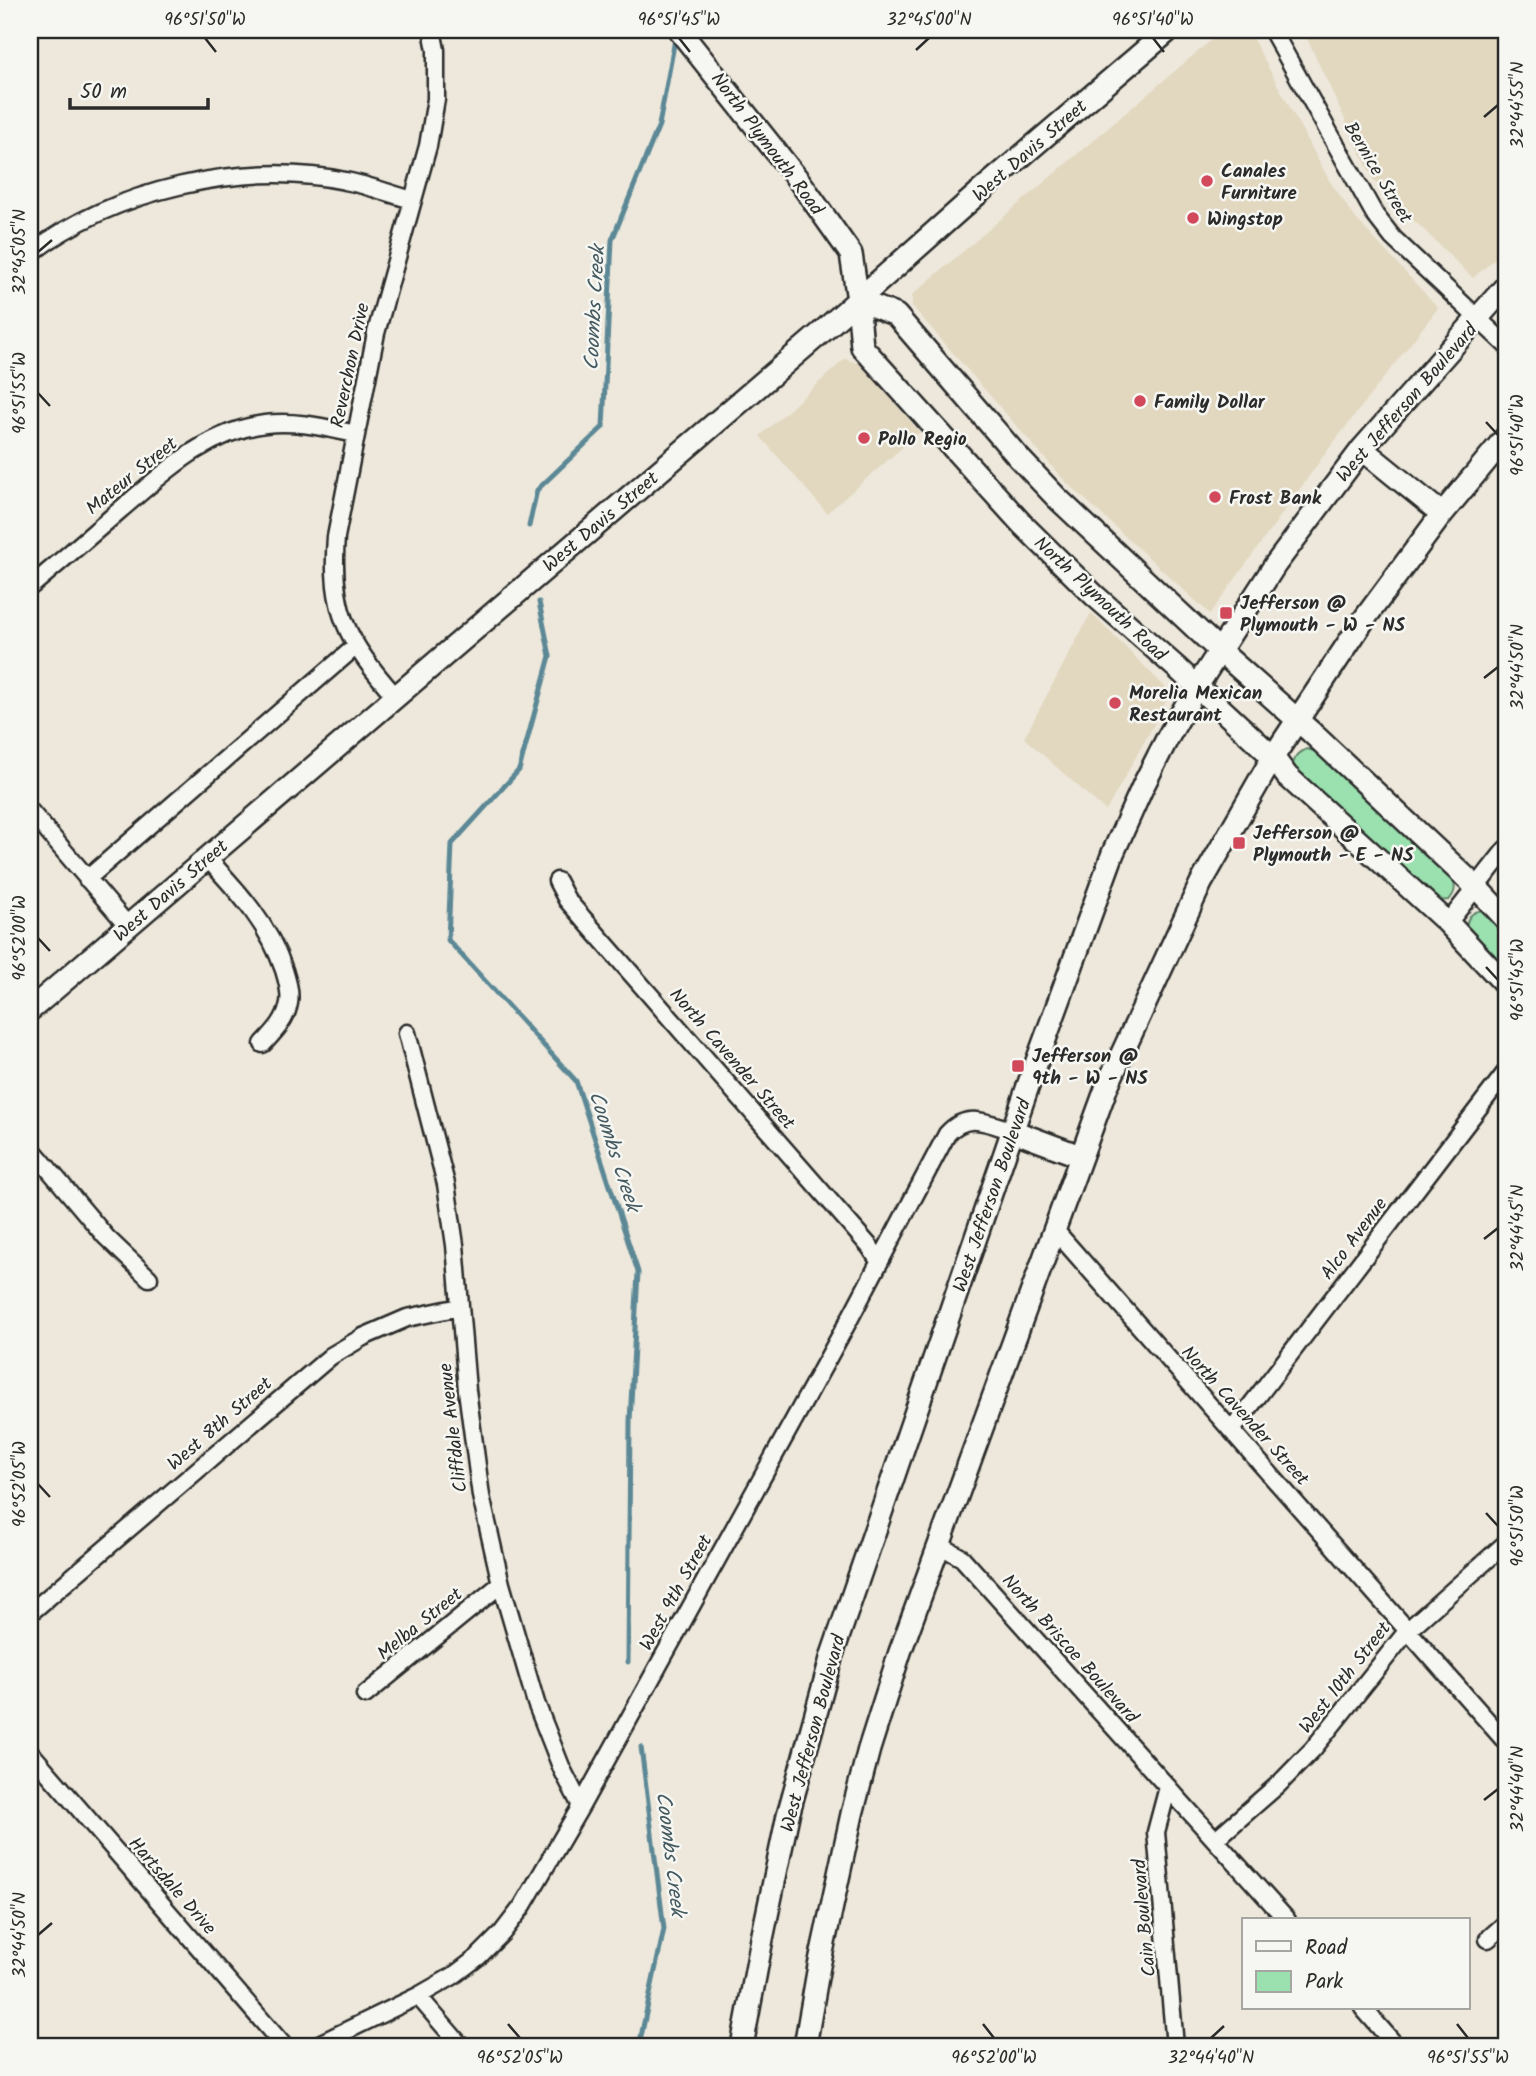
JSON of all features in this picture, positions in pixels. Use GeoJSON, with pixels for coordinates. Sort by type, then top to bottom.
{"type":"FeatureCollection","features":[{"type":"Feature","properties":{"kind":"main road","name":"North Plymouth Road"},"geometry":{"type":"LineString","coordinates":[[678,30],[719,77],[800,182],[851,254],[859,300],[862,347],[1022,524],[1094,595],[1273,757],[1287,776],[1448,923],[1506,985]]}},
{"type":"Feature","properties":{"kind":"main road","name":"West Davis Street"},"geometry":{"type":"LineString","coordinates":[[30,1010],[859,300],[1169,30]]}},
{"type":"Feature","properties":{"kind":"main road","name":"West Jefferson Boulevard"},"geometry":{"type":"LineString","coordinates":[[743,2046],[774,1877],[832,1655],[1013,1131],[1113,853],[1149,774],[1197,686],[1275,565],[1362,449],[1506,286]]}},
{"type":"Feature","properties":{"kind":"main road"},"geometry":{"type":"LineString","coordinates":[[859,300],[896,314],[1019,458],[1048,488],[1476,887],[1506,919]]}},
{"type":"Feature","properties":{"kind":"main road"},"geometry":{"type":"LineString","coordinates":[[805,2046],[834,1895],[869,1749],[938,1544],[1107,1086],[1170,946],[1207,873],[1273,757],[1365,618],[1442,514],[1506,437]]}},
{"type":"Feature","properties":{"kind":"main road"},"geometry":{"type":"LineString","coordinates":[[1362,449],[1442,514]]}},
{"type":"Feature","properties":{"kind":"main road"},"geometry":{"type":"LineString","coordinates":[[1013,1131],[1080,1156]]}},
{"type":"Feature","properties":{"kind":"street","name":"Reverchon Drive"},"geometry":{"type":"LineString","coordinates":[[395,696],[355,647],[335,594],[333,569],[336,537],[376,333],[428,146],[436,99],[436,50],[432,30]]}},
{"type":"Feature","properties":{"kind":"street","name":"Bernice Street"},"geometry":{"type":"LineString","coordinates":[[1272,30],[1376,215],[1393,238],[1506,345]]}},
{"type":"Feature","properties":{"kind":"street"},"geometry":{"type":"LineString","coordinates":[[30,254],[50,238],[93,214],[140,197],[195,183],[260,175],[297,176],[345,181],[412,200]]}},
{"type":"Feature","properties":{"kind":"street","name":"Mateur Street"},"geometry":{"type":"LineString","coordinates":[[30,587],[178,461],[208,442],[234,431],[265,424],[296,422],[356,434]]}},
{"type":"Feature","properties":{"kind":"street"},"geometry":{"type":"LineString","coordinates":[[87,879],[355,647]]}},
{"type":"Feature","properties":{"kind":"street"},"geometry":{"type":"LineString","coordinates":[[30,811],[128,926]]}},
{"type":"Feature","properties":{"kind":"street"},"geometry":{"type":"LineString","coordinates":[[1448,923],[1506,849]]}},
{"type":"Feature","properties":{"kind":"street"},"geometry":{"type":"LineString","coordinates":[[207,858],[239,891],[263,925],[278,953],[288,984],[289,1001],[280,1026],[263,1044]]}},
{"type":"Feature","properties":{"kind":"street","name":"North Cavender Street"},"geometry":{"type":"LineString","coordinates":[[557,881],[567,900],[861,1236],[879,1261]]}},
{"type":"Feature","properties":{"kind":"street","name":"Cliffdale Avenue"},"geometry":{"type":"LineString","coordinates":[[407,1033],[446,1184],[456,1245],[460,1307],[481,1496],[500,1584],[536,1703],[562,1769],[581,1806]]}},
{"type":"Feature","properties":{"kind":"street","name":"Alco Avenue"},"geometry":{"type":"LineString","coordinates":[[1232,1430],[1506,1072]]}},
{"type":"Feature","properties":{"kind":"street","name":"West 9th Street"},"geometry":{"type":"LineString","coordinates":[[314,2046],[418,1996],[478,1957],[502,1933],[522,1907],[581,1806],[842,1332],[947,1134],[955,1125],[968,1120],[1013,1131]]}},
{"type":"Feature","properties":{"kind":"street"},"geometry":{"type":"LineString","coordinates":[[30,1147],[106,1237],[149,1278]]}},
{"type":"Feature","properties":{"kind":"street","name":"North Cavender Street"},"geometry":{"type":"LineString","coordinates":[[1053,1228],[1506,1742]]}},
{"type":"Feature","properties":{"kind":"street","name":"West 8th Street"},"geometry":{"type":"LineString","coordinates":[[30,1613],[331,1356],[363,1337],[407,1318],[460,1307]]}},
{"type":"Feature","properties":{"kind":"street","name":"West 10th Street"},"geometry":{"type":"LineString","coordinates":[[1216,1839],[1279,1784],[1313,1749],[1408,1630],[1506,1543]]}},
{"type":"Feature","properties":{"kind":"street","name":"North Briscoe Boulevard"},"geometry":{"type":"LineString","coordinates":[[938,1544],[962,1558],[1285,1918]]}},
{"type":"Feature","properties":{"kind":"street","name":"Melba Street"},"geometry":{"type":"LineString","coordinates":[[365,1695],[500,1584]]}},
{"type":"Feature","properties":{"kind":"street","name":"Hartsdale Drive"},"geometry":{"type":"LineString","coordinates":[[30,1752],[284,2046]]}},
{"type":"Feature","properties":{"kind":"street","name":"Cain Boulevard"},"geometry":{"type":"LineString","coordinates":[[1168,1787],[1156,1832],[1175,2046]]}},
{"type":"Feature","properties":{"kind":"street"},"geometry":{"type":"LineString","coordinates":[[1488,1940],[1506,1923]]}},
{"type":"Feature","properties":{"kind":"street"},"geometry":{"type":"LineString","coordinates":[[418,1996],[461,2046]]}},
{"type":"Feature","properties":{"kind":"street"},"geometry":{"type":"LineString","coordinates":[[1365,2010],[1396,2046]]}},
{"type":"Feature","properties":{"kind":"shaded area"},"geometry":{"type":"Polygon","coordinates":[[[1223,30],[1248,30],[1329,180],[1356,219],[1438,308],[1327,451],[1210,614],[1062,478],[912,306],[912,295],[1223,30]]]}},
{"type":"Feature","properties":{"kind":"shaded area"},"geometry":{"type":"Polygon","coordinates":[[[1303,30],[1506,30],[1506,249],[1473,278],[1374,181],[1303,30]]]}},
{"type":"Feature","properties":{"kind":"shaded area"},"geometry":{"type":"Polygon","coordinates":[[[845,359],[860,364],[920,432],[827,513],[760,436],[845,359]]]}},
{"type":"Feature","properties":{"kind":"shaded area"},"geometry":{"type":"Polygon","coordinates":[[[1091,613],[1171,693],[1106,811],[1024,738],[1091,613]]]}},
{"type":"Feature","properties":{"kind":"green space"},"geometry":{"type":"Polygon","coordinates":[[[1307,749],[1317,752],[1452,877],[1455,889],[1449,900],[1436,901],[1293,770],[1296,757],[1307,749]]]}},
{"type":"Feature","properties":{"kind":"green space"},"geometry":{"type":"Polygon","coordinates":[[[1483,910],[1491,914],[1506,930],[1506,975],[1466,929],[1470,916],[1483,910]]]}},
{"type":"Feature","properties":{"kind":"waterway","name":"Coombs Creek"},"geometry":{"type":"LineString","coordinates":[[529,526],[537,490],[603,427],[612,240],[659,125],[676,34]]}},
{"type":"Feature","properties":{"kind":"waterway","name":"Coombs Creek"},"geometry":{"type":"LineString","coordinates":[[539,602],[550,656],[519,770],[452,844],[448,940],[576,1081],[638,1272],[630,1421],[628,1662]]}},
{"type":"Feature","properties":{"kind":"waterway","name":"Coombs Creek"},"geometry":{"type":"LineString","coordinates":[[639,2046],[664,1929],[641,1747]]}},
{"type":"Feature","properties":{"kind":"place","name":"Canales Furniture"},"geometry":{"type":"Point","coordinates":[1207,181]}},
{"type":"Feature","properties":{"kind":"place","name":"Wingstop"},"geometry":{"type":"Point","coordinates":[1193,218]}},
{"type":"Feature","properties":{"kind":"place","name":"Family Dollar"},"geometry":{"type":"Point","coordinates":[1140,401]}},
{"type":"Feature","properties":{"kind":"place","name":"Pollo Regio"},"geometry":{"type":"Point","coordinates":[864,438]}},
{"type":"Feature","properties":{"kind":"place","name":"Frost Bank"},"geometry":{"type":"Point","coordinates":[1215,497]}},
{"type":"Feature","properties":{"kind":"place","name":"Jefferson @ Plymouth - W - NS"},"geometry":{"type":"Point","coordinates":[1226,613]}},
{"type":"Feature","properties":{"kind":"place","name":"Morelia Mexican Restaurant"},"geometry":{"type":"Point","coordinates":[1115,703]}},
{"type":"Feature","properties":{"kind":"place","name":"Jefferson @ Plymouth - E - NS"},"geometry":{"type":"Point","coordinates":[1239,843]}},
{"type":"Feature","properties":{"kind":"place","name":"Jefferson @ 9th - W - NS"},"geometry":{"type":"Point","coordinates":[1018,1066]}}]}
